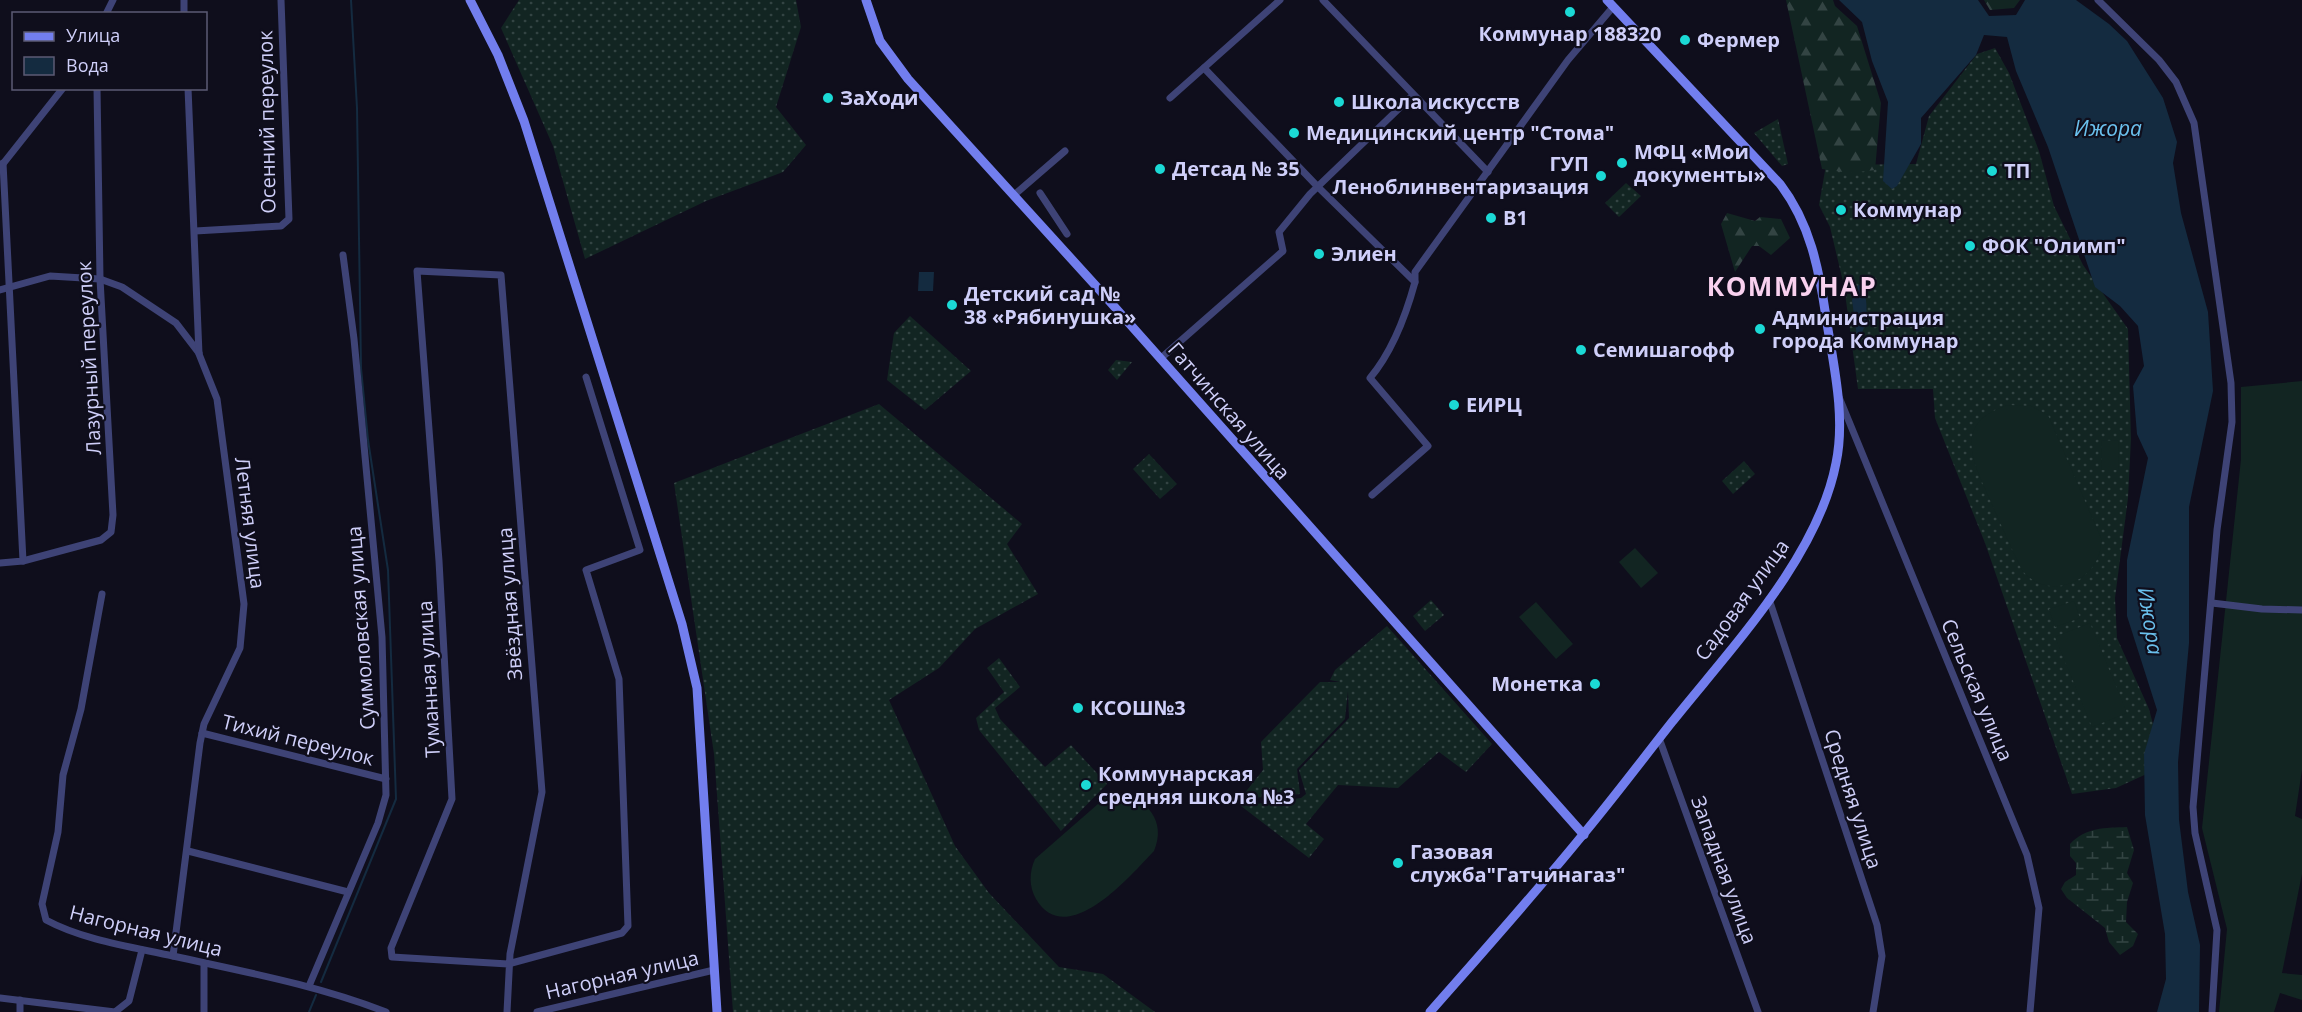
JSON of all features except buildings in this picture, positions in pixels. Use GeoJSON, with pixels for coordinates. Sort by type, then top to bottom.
{"type":"FeatureCollection","features":[{"type":"Feature","properties":{"kind":"main road"},"geometry":{"type":"LineString","coordinates":[[470,0],[498,55],[524,121],[682,624],[697,688],[717,1012]]}},
{"type":"Feature","properties":{"kind":"main road","name":"Гатчинская улица"},"geometry":{"type":"LineString","coordinates":[[866,0],[880,41],[898,68],[1584,835]]}},
{"type":"Feature","properties":{"kind":"main road","name":"Садовая улица"},"geometry":{"type":"LineString","coordinates":[[1431,1012],[1584,835],[1769,599],[1802,551],[1822,507],[1836,465],[1837,392],[1820,279],[1812,245],[1799,211],[1780,184],[1610,4]]}},
{"type":"Feature","properties":{"kind":"street","name":"Осенний переулок"},"geometry":{"type":"LineString","coordinates":[[195,231],[281,226],[289,219],[281,0]]}},
{"type":"Feature","properties":{"kind":"street"},"geometry":{"type":"LineString","coordinates":[[1170,98],[1280,0]]}},
{"type":"Feature","properties":{"kind":"street"},"geometry":{"type":"LineString","coordinates":[[1323,0],[1488,172]]}},
{"type":"Feature","properties":{"kind":"street"},"geometry":{"type":"LineString","coordinates":[[2098,0],[2159,60],[2176,82],[2194,123],[2231,383],[2232,422],[2217,530],[2193,807],[2194,833],[2217,930],[2212,1012]]}},
{"type":"Feature","properties":{"kind":"street"},"geometry":{"type":"LineString","coordinates":[[1372,495],[1428,446],[1370,378],[1384,361],[1407,309],[1415,282],[1415,272],[1610,4]]}},
{"type":"Feature","properties":{"kind":"street"},"geometry":{"type":"LineString","coordinates":[[1204,68],[1318,187],[1415,282]]}},
{"type":"Feature","properties":{"kind":"street"},"geometry":{"type":"LineString","coordinates":[[0,563],[23,561],[2,165],[61,90]]}},
{"type":"Feature","properties":{"kind":"street","name":"Лазурный переулок"},"geometry":{"type":"LineString","coordinates":[[23,561],[101,540],[111,532],[113,515],[100,279],[98,90]]}},
{"type":"Feature","properties":{"kind":"street","name":"Летняя улица"},"geometry":{"type":"LineString","coordinates":[[173,956],[202,733],[240,648],[244,604],[217,399],[199,354],[188,90]]}},
{"type":"Feature","properties":{"kind":"street"},"geometry":{"type":"LineString","coordinates":[[1160,359],[1283,251],[1279,232],[1318,187],[1413,95]]}},
{"type":"Feature","properties":{"kind":"street"},"geometry":{"type":"LineString","coordinates":[[1014,195],[1065,151]]}},
{"type":"Feature","properties":{"kind":"street"},"geometry":{"type":"LineString","coordinates":[[1040,193],[1067,234]]}},
{"type":"Feature","properties":{"kind":"street","name":"Суммоловская улица"},"geometry":{"type":"LineString","coordinates":[[309,986],[378,823],[386,795],[382,637],[354,339],[343,255]]}},
{"type":"Feature","properties":{"kind":"street","name":"Туманная улица"},"geometry":{"type":"LineString","coordinates":[[417,271],[439,561],[452,799],[391,948],[393,957],[508,964]]}},
{"type":"Feature","properties":{"kind":"street","name":"Звёздная улица"},"geometry":{"type":"LineString","coordinates":[[417,271],[501,275],[542,792],[508,964],[507,1012]]}},
{"type":"Feature","properties":{"kind":"street"},"geometry":{"type":"LineString","coordinates":[[0,290],[50,276],[100,279],[122,287],[176,323],[199,354]]}},
{"type":"Feature","properties":{"kind":"street"},"geometry":{"type":"LineString","coordinates":[[508,964],[622,933],[628,926],[619,679],[586,570],[640,550],[586,377]]}},
{"type":"Feature","properties":{"kind":"street","name":"Сельская улица"},"geometry":{"type":"LineString","coordinates":[[1837,392],[2027,855],[2039,908],[2030,1012]]}},
{"type":"Feature","properties":{"kind":"street","name":"Нагорная улица"},"geometry":{"type":"LineString","coordinates":[[102,594],[81,710],[63,775],[58,832],[42,904],[46,920],[59,927],[142,950],[309,986],[386,1012]]}},
{"type":"Feature","properties":{"kind":"street","name":"Средняя улица"},"geometry":{"type":"LineString","coordinates":[[1769,599],[1877,925],[1881,956],[1873,1012]]}},
{"type":"Feature","properties":{"kind":"street"},"geometry":{"type":"LineString","coordinates":[[2212,603],[2262,609],[2302,610]]}},
{"type":"Feature","properties":{"kind":"street","name":"Тихий переулок"},"geometry":{"type":"LineString","coordinates":[[202,733],[386,779]]}},
{"type":"Feature","properties":{"kind":"street","name":"Западная улица"},"geometry":{"type":"LineString","coordinates":[[1659,738],[1758,1012]]}},
{"type":"Feature","properties":{"kind":"street"},"geometry":{"type":"LineString","coordinates":[[188,851],[348,892]]}},
{"type":"Feature","properties":{"kind":"street"},"geometry":{"type":"LineString","coordinates":[[0,998],[115,1012],[129,1001],[142,950]]}},
{"type":"Feature","properties":{"kind":"street"},"geometry":{"type":"LineString","coordinates":[[204,964],[204,1012]]}},
{"type":"Feature","properties":{"kind":"street","name":"Нагорная улица"},"geometry":{"type":"LineString","coordinates":[[537,1012],[714,970]]}},
{"type":"Feature","properties":{"kind":"street"},"geometry":{"type":"LineString","coordinates":[[20,1000],[20,1012]]}},
{"type":"Feature","properties":{"kind":"green space"},"geometry":{"type":"Polygon","coordinates":[[[519,0],[796,0],[801,27],[776,107],[806,145],[783,172],[706,201],[585,259],[553,146],[501,28],[519,0]]]}},
{"type":"Feature","properties":{"kind":"green space"},"geometry":{"type":"Polygon","coordinates":[[[1786,0],[1833,0],[1835,6],[1857,26],[1881,103],[1875,170],[1850,173],[1822,169],[1786,0]]]}},
{"type":"Feature","properties":{"kind":"green space"},"geometry":{"type":"Polygon","coordinates":[[[1984,0],[2020,0],[2014,8],[1990,10],[1984,0]]]}},
{"type":"Feature","properties":{"kind":"green space"},"geometry":{"type":"Polygon","coordinates":[[[1995,48],[2009,73],[2039,151],[2054,206],[2083,265],[2128,329],[2131,439],[2128,498],[2115,598],[2117,638],[2149,709],[2164,766],[2116,788],[2072,794],[1985,543],[1935,418],[1933,389],[1858,389],[1844,286],[1830,227],[1819,205],[1826,165],[1916,164],[1929,116],[1977,54],[1995,48]]]}},
{"type":"Feature","properties":{"kind":"green space"},"geometry":{"type":"Polygon","coordinates":[[[1778,119],[1788,164],[1782,166],[1754,133],[1778,119]]]}},
{"type":"Feature","properties":{"kind":"green space"},"geometry":{"type":"Polygon","coordinates":[[[1626,183],[1641,196],[1619,217],[1605,203],[1626,183]]]}},
{"type":"Feature","properties":{"kind":"green space"},"geometry":{"type":"Polygon","coordinates":[[[1727,213],[1755,221],[1760,217],[1781,219],[1790,238],[1771,255],[1759,246],[1752,246],[1735,272],[1721,224],[1727,213]]]}},
{"type":"Feature","properties":{"kind":"green space"},"geometry":{"type":"Polygon","coordinates":[[[910,316],[971,371],[925,410],[887,380],[894,333],[910,316]]]}},
{"type":"Feature","properties":{"kind":"green space"},"geometry":{"type":"Polygon","coordinates":[[[1116,360],[1132,362],[1117,380],[1108,370],[1116,360]]]}},
{"type":"Feature","properties":{"kind":"green space"},"geometry":{"type":"Polygon","coordinates":[[[2302,381],[2302,770],[2295,816],[2302,819],[2302,874],[2282,973],[2302,975],[2302,1000],[2280,993],[2274,1012],[2219,1012],[2227,929],[2202,828],[2241,459],[2241,387],[2302,381]]]}},
{"type":"Feature","properties":{"kind":"green space"},"geometry":{"type":"Polygon","coordinates":[[[879,404],[1022,524],[1007,544],[1038,594],[975,629],[939,668],[889,700],[955,846],[989,893],[1059,967],[1103,974],[1155,1012],[733,1012],[714,754],[674,483],[879,404]]]}},
{"type":"Feature","properties":{"kind":"green space"},"geometry":{"type":"Polygon","coordinates":[[[2009,405],[2031,406],[2048,415],[2101,538],[2100,553],[2094,566],[2084,576],[2072,582],[2059,586],[2046,585],[2033,580],[2022,570],[1973,458],[1973,433],[1979,422],[1991,412],[2009,405]]]}},
{"type":"Feature","properties":{"kind":"green space"},"geometry":{"type":"Polygon","coordinates":[[[2101,440],[2118,441],[2119,470],[2102,470],[2101,440]]]}},
{"type":"Feature","properties":{"kind":"green space"},"geometry":{"type":"Polygon","coordinates":[[[1149,454],[1177,484],[1160,499],[1133,469],[1149,454]]]}},
{"type":"Feature","properties":{"kind":"green space"},"geometry":{"type":"Polygon","coordinates":[[[1744,461],[1755,474],[1733,494],[1722,481],[1744,461]]]}},
{"type":"Feature","properties":{"kind":"green space"},"geometry":{"type":"Polygon","coordinates":[[[1635,548],[1658,573],[1641,588],[1619,562],[1635,548]]]}},
{"type":"Feature","properties":{"kind":"green space"},"geometry":{"type":"Polygon","coordinates":[[[1431,600],[1444,615],[1425,631],[1413,616],[1431,600]]]}},
{"type":"Feature","properties":{"kind":"green space"},"geometry":{"type":"Polygon","coordinates":[[[2074,601],[2080,618],[2055,627],[2049,609],[2074,601]]]}},
{"type":"Feature","properties":{"kind":"green space"},"geometry":{"type":"Polygon","coordinates":[[[1536,602],[1573,644],[1556,659],[1519,617],[1536,602]]]}},
{"type":"Feature","properties":{"kind":"green space"},"geometry":{"type":"Polygon","coordinates":[[[2090,623],[2127,713],[2092,727],[2055,637],[2090,623]]]}},
{"type":"Feature","properties":{"kind":"green space"},"geometry":{"type":"Polygon","coordinates":[[[1387,626],[1492,744],[1466,772],[1439,752],[1398,788],[1338,785],[1306,824],[1324,839],[1309,858],[1241,806],[1301,798],[1306,794],[1299,770],[1349,718],[1348,691],[1345,719],[1297,769],[1300,794],[1240,799],[1263,770],[1261,742],[1320,682],[1340,682],[1330,680],[1335,670],[1387,626]]]}},
{"type":"Feature","properties":{"kind":"green space"},"geometry":{"type":"Polygon","coordinates":[[[999,658],[1020,687],[995,708],[1000,719],[1045,767],[1071,745],[1107,784],[1061,831],[979,730],[976,718],[1004,692],[987,668],[999,658]]]}},
{"type":"Feature","properties":{"kind":"green space"},"geometry":{"type":"Polygon","coordinates":[[[1117,794],[1137,800],[1152,813],[1158,830],[1154,851],[1098,904],[1081,913],[1064,917],[1049,913],[1036,899],[1032,890],[1031,874],[1035,859],[1106,797],[1117,794]]]}},
{"type":"Feature","properties":{"kind":"green space"},"geometry":{"type":"Polygon","coordinates":[[[2127,827],[2134,850],[2127,873],[2133,883],[2127,902],[2126,922],[2138,934],[2133,946],[2120,955],[2109,942],[2105,928],[2067,898],[2061,889],[2065,882],[2076,875],[2076,863],[2070,856],[2070,844],[2076,838],[2089,831],[2127,827]]]}},
{"type":"Feature","properties":{"kind":"water","name":"Ижора"},"geometry":{"type":"Polygon","coordinates":[[[1839,0],[1978,0],[1989,16],[2016,15],[2025,0],[2076,0],[2109,24],[2127,41],[2163,98],[2177,142],[2173,163],[2181,213],[2208,312],[2213,391],[2189,507],[2189,643],[2178,762],[2179,820],[2188,892],[2200,945],[2199,1012],[2157,1012],[2166,979],[2165,934],[2145,815],[2144,754],[2157,710],[2127,616],[2127,560],[2148,458],[2137,434],[2133,386],[2144,366],[2138,326],[2120,306],[2095,287],[2048,147],[2016,71],[2007,37],[1984,35],[1976,55],[1921,118],[1921,144],[1897,186],[1892,189],[1883,181],[1888,102],[1872,61],[1862,22],[1839,0]]]}},
{"type":"Feature","properties":{"kind":"water"},"geometry":{"type":"Polygon","coordinates":[[[919,272],[934,272],[933,291],[918,291],[919,272]]]}},
{"type":"Feature","properties":{"kind":"water"},"geometry":{"type":"Polygon","coordinates":[[[1858,285],[1863,286],[1866,311],[1865,324],[1861,335],[1857,337],[1852,300],[1858,285]]]}},
{"type":"Feature","properties":{"kind":"waterway"},"geometry":{"type":"LineString","coordinates":[[321,982],[396,799],[388,570],[368,440],[361,368],[357,108],[351,0]]}},
{"type":"Feature","properties":{"kind":"waterway"},"geometry":{"type":"LineString","coordinates":[[309,1012],[316,995]]}},
{"type":"Feature","properties":{"kind":"place","name":"Коммунар 188320"},"geometry":{"type":"Point","coordinates":[1570,12]}},
{"type":"Feature","properties":{"kind":"place","name":"Фермер"},"geometry":{"type":"Point","coordinates":[1685,40]}},
{"type":"Feature","properties":{"kind":"place","name":"ЗаХоди"},"geometry":{"type":"Point","coordinates":[828,98]}},
{"type":"Feature","properties":{"kind":"place","name":"Школа искусств"},"geometry":{"type":"Point","coordinates":[1339,102]}},
{"type":"Feature","properties":{"kind":"place","name":"Медицинский центр \"Стома\""},"geometry":{"type":"Point","coordinates":[1294,133]}},
{"type":"Feature","properties":{"kind":"place","name":"МФЦ «Мои документы»"},"geometry":{"type":"Point","coordinates":[1622,163]}},
{"type":"Feature","properties":{"kind":"place","name":"Детсад № 35"},"geometry":{"type":"Point","coordinates":[1160,169]}},
{"type":"Feature","properties":{"kind":"place","name":"ТП"},"geometry":{"type":"Point","coordinates":[1992,171]}},
{"type":"Feature","properties":{"kind":"place","name":"ГУП Леноблинвентаризация"},"geometry":{"type":"Point","coordinates":[1601,176]}},
{"type":"Feature","properties":{"kind":"place","name":"Коммунар"},"geometry":{"type":"Point","coordinates":[1841,210]}},
{"type":"Feature","properties":{"kind":"place","name":"B1"},"geometry":{"type":"Point","coordinates":[1491,218]}},
{"type":"Feature","properties":{"kind":"place","name":"ФОК \"Олимп\""},"geometry":{"type":"Point","coordinates":[1970,246]}},
{"type":"Feature","properties":{"kind":"place","name":"Элиен"},"geometry":{"type":"Point","coordinates":[1319,254]}},
{"type":"Feature","properties":{"kind":"place","name":"Детский сад № 38 «Рябинушка»"},"geometry":{"type":"Point","coordinates":[952,305]}},
{"type":"Feature","properties":{"kind":"place","name":"Администрация города Коммунар"},"geometry":{"type":"Point","coordinates":[1760,329]}},
{"type":"Feature","properties":{"kind":"place","name":"Семишагофф"},"geometry":{"type":"Point","coordinates":[1581,350]}},
{"type":"Feature","properties":{"kind":"place","name":"ЕИРЦ"},"geometry":{"type":"Point","coordinates":[1454,405]}},
{"type":"Feature","properties":{"kind":"place","name":"Монетка"},"geometry":{"type":"Point","coordinates":[1595,684]}},
{"type":"Feature","properties":{"kind":"place","name":"КСОШ№3"},"geometry":{"type":"Point","coordinates":[1078,708]}},
{"type":"Feature","properties":{"kind":"place","name":"Коммунарская средняя школа №3"},"geometry":{"type":"Point","coordinates":[1086,785]}},
{"type":"Feature","properties":{"kind":"place","name":"Газовая служба\"Гатчинагаз\""},"geometry":{"type":"Point","coordinates":[1398,863]}},
{"type":"Feature","properties":{"kind":"district","name":"КОММУНАР"},"geometry":{"type":"Point","coordinates":[1792,287]}}]}
